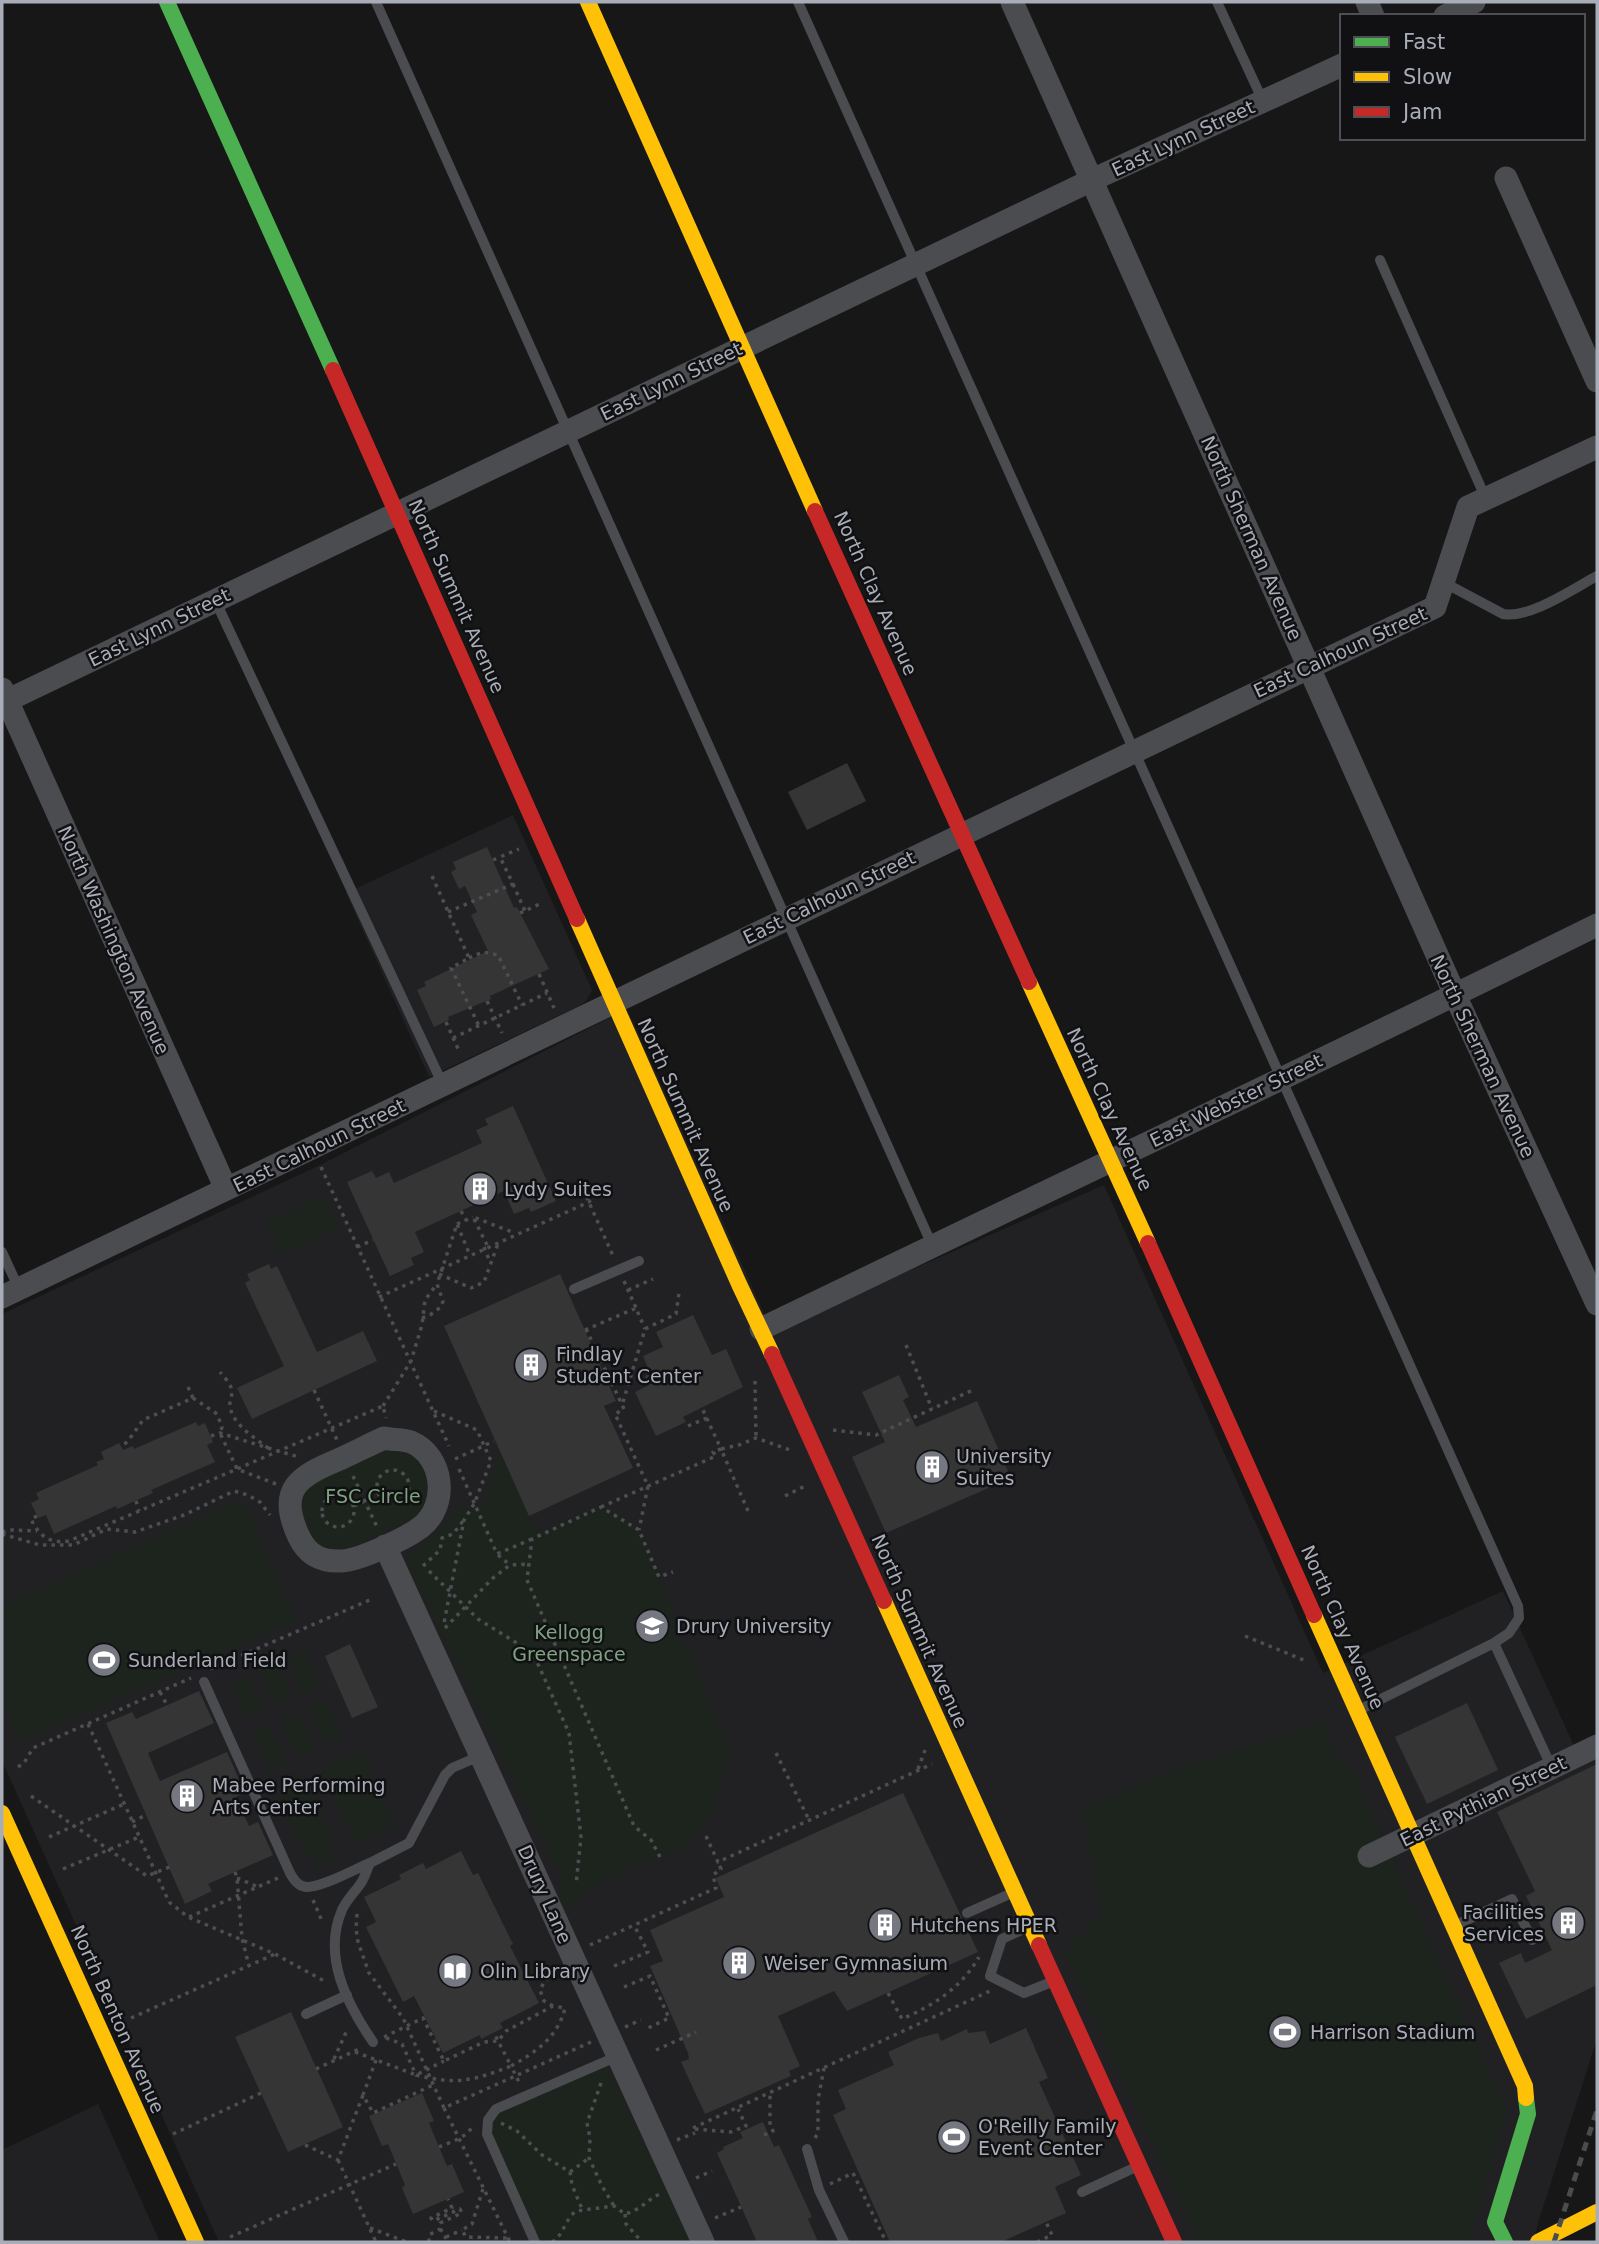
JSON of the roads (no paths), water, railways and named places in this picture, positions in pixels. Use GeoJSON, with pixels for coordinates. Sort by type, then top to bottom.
{"type":"FeatureCollection","features":[{"type":"Feature","properties":{"kind":"street","name":"North Summit Avenue"},"geometry":{"type":"LineString","coordinates":[[167,2],[397,512],[738,1284],[761,1329],[1174,2242]]}},
{"type":"Feature","properties":{"kind":"street","name":"North Clay Avenue"},"geometry":{"type":"LineString","coordinates":[[588,2],[960,834],[1111,1160],[1525,2086],[1528,2114],[1495,2222],[1505,2242]]}},
{"type":"Feature","properties":{"kind":"street","name":"North Sherman Avenue"},"geometry":{"type":"LineString","coordinates":[[1012,2],[1455,995],[1597,1304]]}},
{"type":"Feature","properties":{"kind":"street"},"geometry":{"type":"LineString","coordinates":[[1449,14],[1474,2]]}},
{"type":"Feature","properties":{"kind":"street","name":"East Lynn Street"},"geometry":{"type":"LineString","coordinates":[[3,698],[215,600],[1092,180],[1340,66]]}},
{"type":"Feature","properties":{"kind":"street"},"geometry":{"type":"LineString","coordinates":[[1506,178],[1597,381]]}},
{"type":"Feature","properties":{"kind":"street","name":"East Calhoun Street"},"geometry":{"type":"LineString","coordinates":[[10,1293],[1435,607],[1468,507],[1597,447]]}},
{"type":"Feature","properties":{"kind":"street","name":"North Washington Avenue"},"geometry":{"type":"LineString","coordinates":[[3,698],[226,1189]]}},
{"type":"Feature","properties":{"kind":"street","name":"East Webster Street"},"geometry":{"type":"LineString","coordinates":[[761,1329],[1597,925]]}},
{"type":"Feature","properties":{"kind":"street"},"geometry":{"type":"LineString","coordinates":[[384,1438],[410,1442],[425,1452],[436,1468],[440,1481],[439,1498],[422,1527],[383,1540],[345,1561],[326,1561],[312,1555],[303,1547],[290,1515],[290,1501],[297,1485],[307,1473],[384,1438]]}},
{"type":"Feature","properties":{"kind":"street","name":"Drury Lane"},"geometry":{"type":"LineString","coordinates":[[383,1540],[618,2056],[705,2232]]}},
{"type":"Feature","properties":{"kind":"street","name":"East Pythian Street"},"geometry":{"type":"LineString","coordinates":[[1369,1856],[1597,1746]]}},
{"type":"Feature","properties":{"kind":"street","name":"North Benton Avenue"},"geometry":{"type":"LineString","coordinates":[[2,1813],[196,2242]]}},
{"type":"Feature","properties":{"kind":"street"},"geometry":{"type":"LineString","coordinates":[[1538,2242],[1597,2212]]}},
{"type":"Feature","properties":{"kind":"lane"},"geometry":{"type":"LineString","coordinates":[[376,2],[932,1245]]}},
{"type":"Feature","properties":{"kind":"lane"},"geometry":{"type":"LineString","coordinates":[[798,2],[1518,1606],[1519,1618],[1509,1633],[1494,1643],[1357,1711]]}},
{"type":"Feature","properties":{"kind":"lane"},"geometry":{"type":"LineString","coordinates":[[1217,2],[1263,101]]}},
{"type":"Feature","properties":{"kind":"lane"},"geometry":{"type":"LineString","coordinates":[[1380,260],[1486,499]]}},
{"type":"Feature","properties":{"kind":"lane"},"geometry":{"type":"LineString","coordinates":[[1443,582],[1503,614],[1512,616],[1529,611],[1597,576]]}},
{"type":"Feature","properties":{"kind":"lane"},"geometry":{"type":"LineString","coordinates":[[215,600],[443,1085]]}},
{"type":"Feature","properties":{"kind":"lane"},"geometry":{"type":"LineString","coordinates":[[2,1252],[10,1293]]}},
{"type":"Feature","properties":{"kind":"lane"},"geometry":{"type":"LineString","coordinates":[[574,1289],[639,1261]]}},
{"type":"Feature","properties":{"kind":"lane"},"geometry":{"type":"LineString","coordinates":[[1494,1643],[1552,1768]]}},
{"type":"Feature","properties":{"kind":"lane"},"geometry":{"type":"LineString","coordinates":[[204,1682],[290,1873],[298,1884],[307,1887],[370,1863],[409,1843],[445,1775],[452,1768],[482,1755]]}},
{"type":"Feature","properties":{"kind":"lane"},"geometry":{"type":"LineString","coordinates":[[370,1863],[342,1910],[333,1946],[354,2015],[373,2042]]}},
{"type":"Feature","properties":{"kind":"lane"},"geometry":{"type":"LineString","coordinates":[[967,1913],[1015,1892]]}},
{"type":"Feature","properties":{"kind":"lane"},"geometry":{"type":"LineString","coordinates":[[1454,1926],[1512,1899],[1532,1940]]}},
{"type":"Feature","properties":{"kind":"lane"},"geometry":{"type":"LineString","coordinates":[[1030,1926],[1002,1938],[990,1976],[1024,1993],[1055,1980]]}},
{"type":"Feature","properties":{"kind":"lane"},"geometry":{"type":"LineString","coordinates":[[306,2014],[346,1994]]}},
{"type":"Feature","properties":{"kind":"lane"},"geometry":{"type":"LineString","coordinates":[[535,2242],[487,2134],[490,2118],[496,2109],[618,2056]]}},
{"type":"Feature","properties":{"kind":"lane"},"geometry":{"type":"LineString","coordinates":[[807,2149],[818,2190],[844,2242]]}},
{"type":"Feature","properties":{"kind":"lane"},"geometry":{"type":"LineString","coordinates":[[1082,2193],[1139,2166]]}},
{"type":"Feature","properties":{"kind":"railway"},"geometry":{"type":"LineString","coordinates":[[1554,2242],[1597,2110]]}},
{"type":"Feature","properties":{"kind":"place","name":"Lydy Suites"},"geometry":{"type":"Point","coordinates":[480,1189]}},
{"type":"Feature","properties":{"kind":"place","name":"Findlay Student Center"},"geometry":{"type":"Point","coordinates":[531,1365]}},
{"type":"Feature","properties":{"kind":"place","name":"University Suites"},"geometry":{"type":"Point","coordinates":[932,1467]}},
{"type":"Feature","properties":{"kind":"place","name":"Drury University"},"geometry":{"type":"Point","coordinates":[652,1626]}},
{"type":"Feature","properties":{"kind":"place","name":"Sunderland Field"},"geometry":{"type":"Point","coordinates":[104,1660]}},
{"type":"Feature","properties":{"kind":"place","name":"Mabee Performing Arts Center"},"geometry":{"type":"Point","coordinates":[187,1796]}},
{"type":"Feature","properties":{"kind":"place","name":"Facilities Services"},"geometry":{"type":"Point","coordinates":[1568,1923]}},
{"type":"Feature","properties":{"kind":"place","name":"Hutchens HPER"},"geometry":{"type":"Point","coordinates":[885,1925]}},
{"type":"Feature","properties":{"kind":"place","name":"Weiser Gymnasium"},"geometry":{"type":"Point","coordinates":[739,1963]}},
{"type":"Feature","properties":{"kind":"place","name":"Olin Library"},"geometry":{"type":"Point","coordinates":[455,1971]}},
{"type":"Feature","properties":{"kind":"place","name":"Harrison Stadium"},"geometry":{"type":"Point","coordinates":[1285,2032]}},
{"type":"Feature","properties":{"kind":"place","name":"O'Reilly Family Event Center"},"geometry":{"type":"Point","coordinates":[954,2137]}},
{"type":"Feature","properties":{"kind":"park label","name":"FSC Circle"},"geometry":{"type":"Point","coordinates":[373,1496]}},
{"type":"Feature","properties":{"kind":"park label","name":"Kellogg Greenspace"},"geometry":{"type":"Point","coordinates":[569,1643]}}]}
